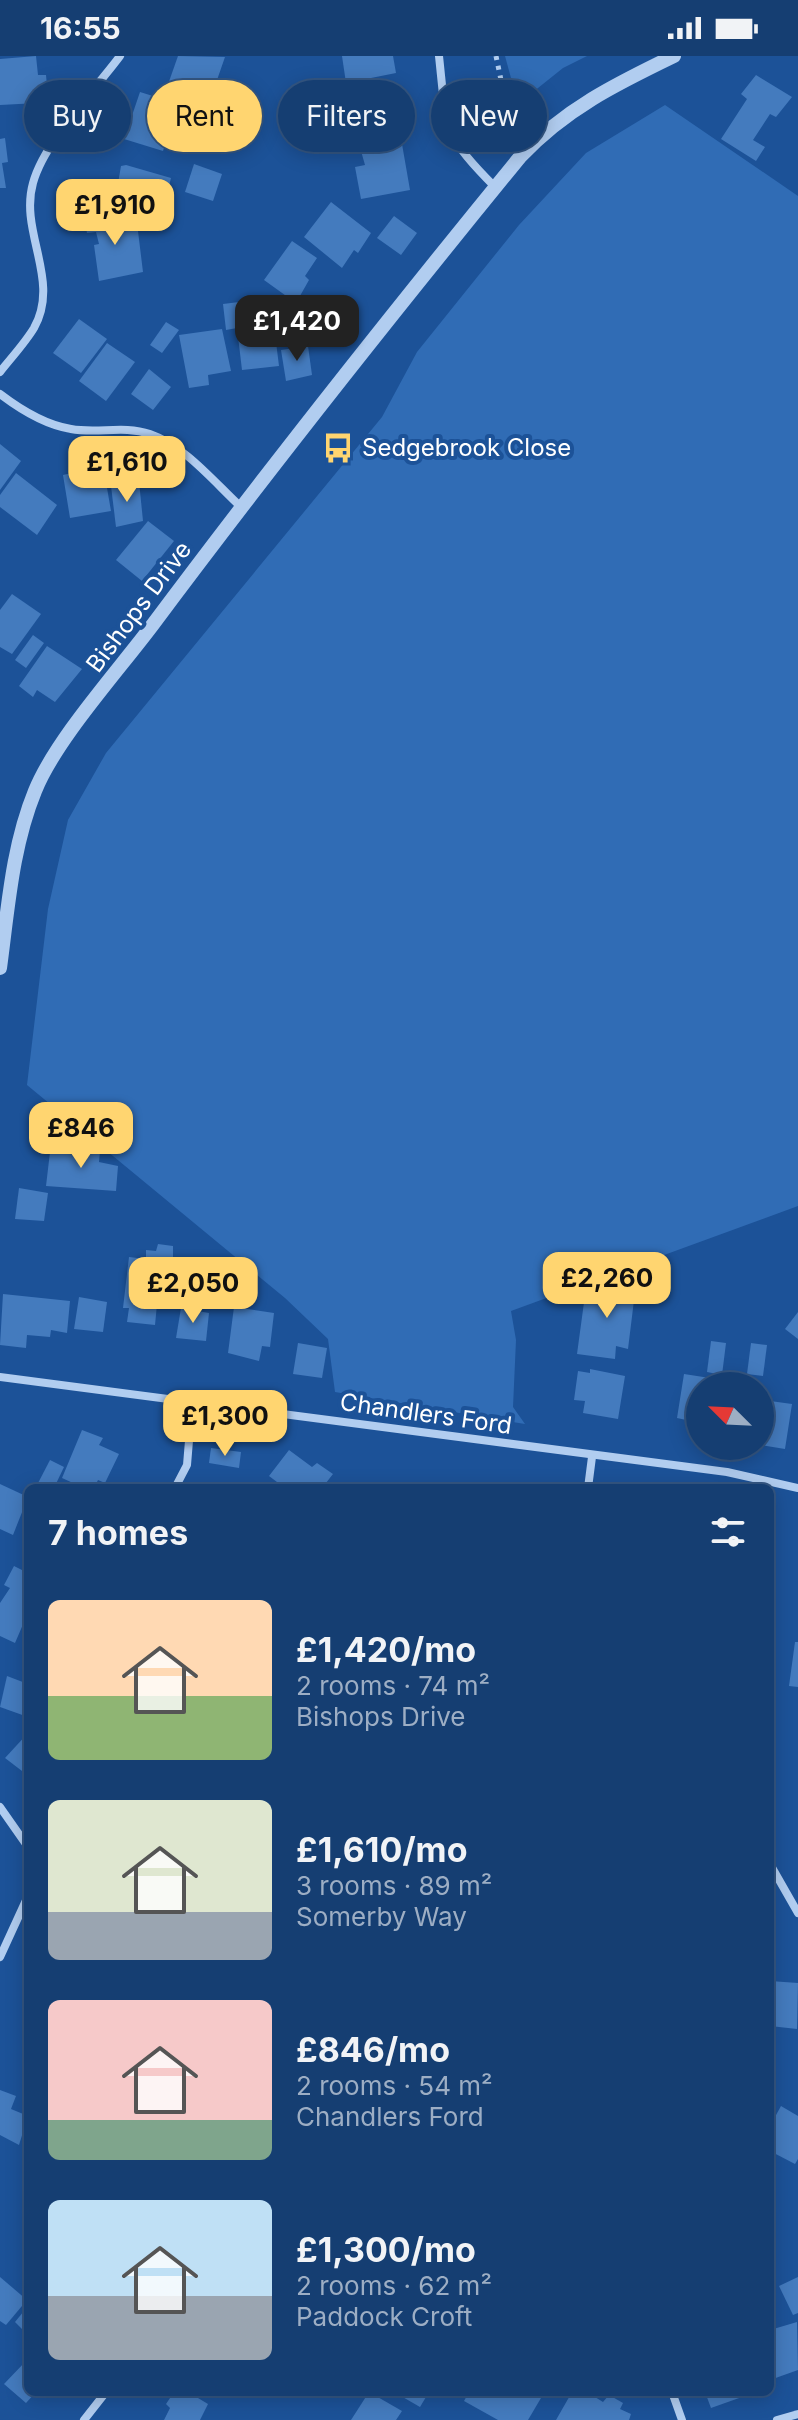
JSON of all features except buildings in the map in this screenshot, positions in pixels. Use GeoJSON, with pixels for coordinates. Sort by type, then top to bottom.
{"type":"FeatureCollection","features":[{"type":"Feature","properties":{"kind":"street"},"geometry":{"type":"LineString","coordinates":[[0,372],[34,327],[43,294],[43,276],[29,208],[36,172],[120,56]]}},
{"type":"Feature","properties":{"kind":"street"},"geometry":{"type":"LineString","coordinates":[[439,56],[447,129],[458,149],[495,187]]}},
{"type":"Feature","properties":{"kind":"street","name":"Bishops Drive"},"geometry":{"type":"LineString","coordinates":[[0,967],[16,854],[42,775],[241,507],[520,157],[572,109],[608,86],[674,56]]}},
{"type":"Feature","properties":{"kind":"street"},"geometry":{"type":"LineString","coordinates":[[0,394],[45,422],[72,430],[132,429],[153,435],[176,448],[241,507]]}},
{"type":"Feature","properties":{"kind":"street","name":"Chandlers Ford"},"geometry":{"type":"LineString","coordinates":[[0,1377],[592,1457],[727,1472],[798,1488]]}},
{"type":"Feature","properties":{"kind":"street"},"geometry":{"type":"LineString","coordinates":[[177,1484],[187,1465],[192,1404]]}},
{"type":"Feature","properties":{"kind":"street"},"geometry":{"type":"LineString","coordinates":[[589,1484],[592,1457]]}},
{"type":"Feature","properties":{"kind":"street"},"geometry":{"type":"LineString","coordinates":[[0,1807],[24,1841]]}},
{"type":"Feature","properties":{"kind":"street"},"geometry":{"type":"LineString","coordinates":[[774,1871],[798,1913]]}},
{"type":"Feature","properties":{"kind":"street"},"geometry":{"type":"LineString","coordinates":[[0,1957],[24,1905]]}},
{"type":"Feature","properties":{"kind":"street"},"geometry":{"type":"LineString","coordinates":[[84,2420],[103,2396]]}},
{"type":"Feature","properties":{"kind":"street"},"geometry":{"type":"LineString","coordinates":[[673,2396],[682,2420]]}},
{"type":"Feature","properties":{"kind":"street"},"geometry":{"type":"LineString","coordinates":[[777,2420],[798,2414]]}},
{"type":"Feature","properties":{"kind":"path"},"geometry":{"type":"LineString","coordinates":[[496,56],[505,111],[520,157]]}},
{"type":"Feature","properties":{"kind":"shaded area"},"geometry":{"type":"Polygon","coordinates":[[[505,56],[587,56],[563,68],[547,81],[512,80],[505,56]]]}},
{"type":"Feature","properties":{"kind":"shaded area"},"geometry":{"type":"Polygon","coordinates":[[[665,105],[798,196],[798,1206],[511,1311],[516,1340],[513,1407],[525,1424],[335,1392],[328,1339],[285,1298],[27,1085],[48,909],[68,820],[106,753],[382,417],[417,352],[519,225],[586,153],[665,105]]]}},
{"type":"Feature","properties":{"kind":"place","name":"Sedgebrook Close"},"geometry":{"type":"Point","coordinates":[338,448]}}]}
